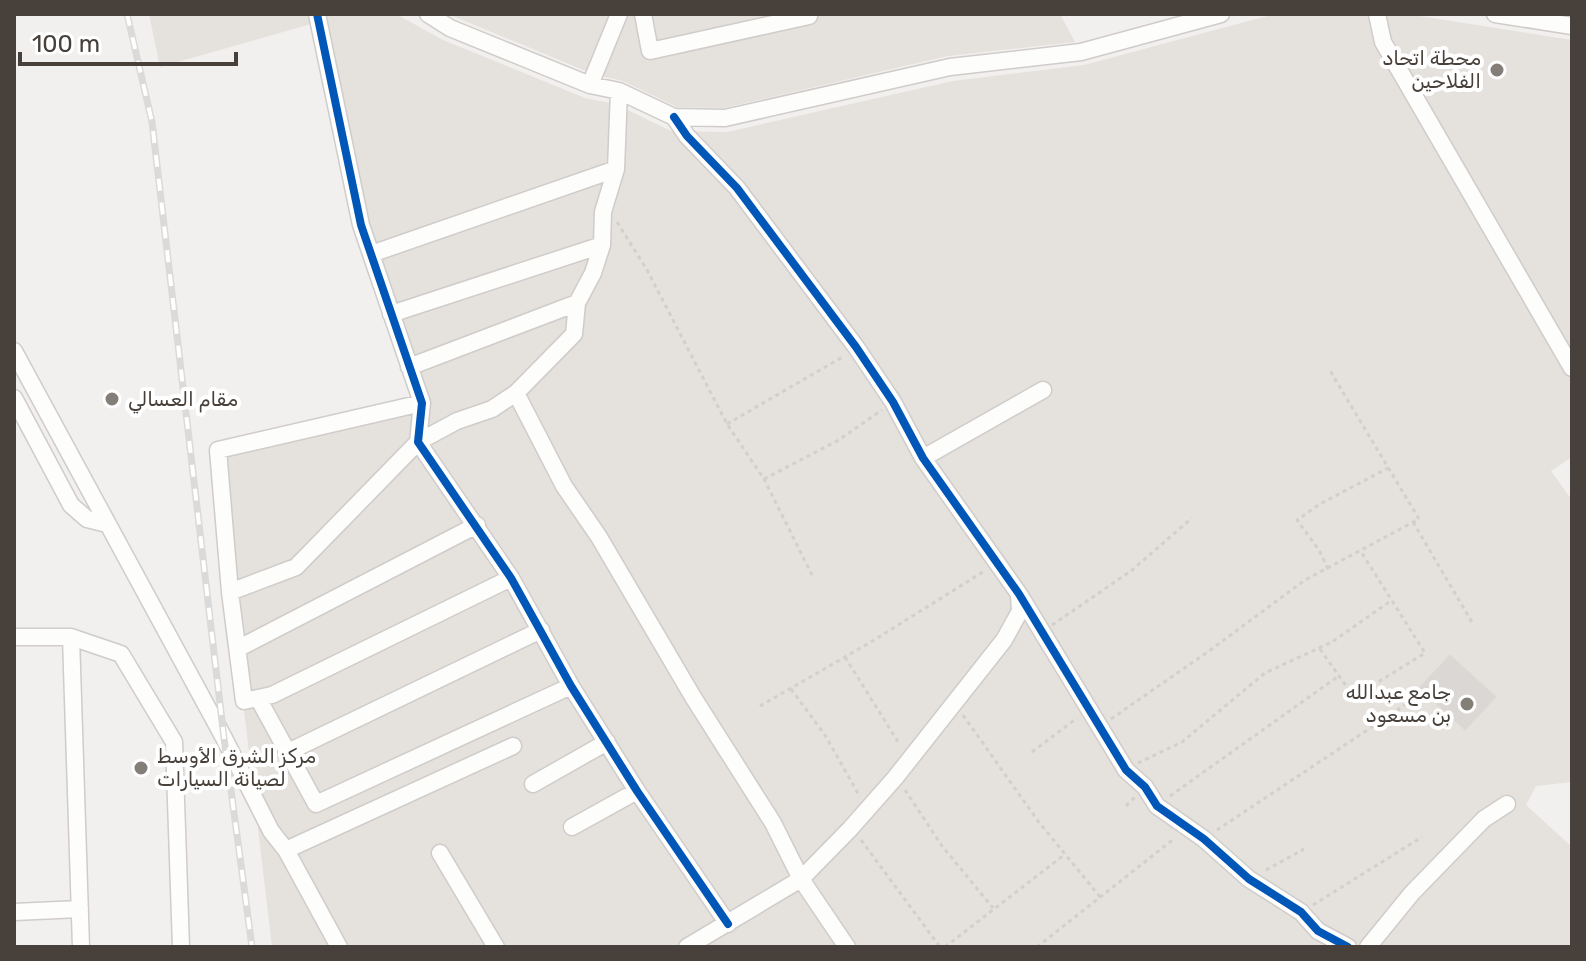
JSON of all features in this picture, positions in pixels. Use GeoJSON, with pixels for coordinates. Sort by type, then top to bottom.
{"type":"FeatureCollection","features":[{"type":"Feature","properties":{"kind":"street"},"geometry":{"type":"LineString","coordinates":[[317,14],[361,225],[422,403],[418,442],[477,525],[511,578],[571,686],[637,791],[728,924]]}},
{"type":"Feature","properties":{"kind":"street"},"geometry":{"type":"LineString","coordinates":[[428,14],[450,28],[590,85],[619,91],[674,117],[725,118],[950,67],[1081,52],[1221,14]]}},
{"type":"Feature","properties":{"kind":"street"},"geometry":{"type":"LineString","coordinates":[[590,85],[619,14]]}},
{"type":"Feature","properties":{"kind":"street"},"geometry":{"type":"LineString","coordinates":[[643,14],[650,51],[809,16]]}},
{"type":"Feature","properties":{"kind":"street"},"geometry":{"type":"LineString","coordinates":[[1377,14],[1383,42],[1572,368]]}},
{"type":"Feature","properties":{"kind":"street"},"geometry":{"type":"LineString","coordinates":[[1495,14],[1572,26]]}},
{"type":"Feature","properties":{"kind":"street"},"geometry":{"type":"LineString","coordinates":[[230,592],[296,567],[418,442],[457,421],[492,409],[516,393],[574,334],[577,303],[593,273],[602,245],[603,212],[616,169],[619,91]]}},
{"type":"Feature","properties":{"kind":"street"},"geometry":{"type":"LineString","coordinates":[[674,117],[687,136],[737,188],[856,347],[893,402],[923,458],[1019,594],[1126,770],[1145,787],[1157,806],[1204,839],[1249,879],[1301,912],[1318,931],[1348,947]]}},
{"type":"Feature","properties":{"kind":"street"},"geometry":{"type":"LineString","coordinates":[[371,254],[616,169]]}},
{"type":"Feature","properties":{"kind":"street"},"geometry":{"type":"LineString","coordinates":[[391,314],[602,245]]}},
{"type":"Feature","properties":{"kind":"street"},"geometry":{"type":"LineString","coordinates":[[409,367],[577,303]]}},
{"type":"Feature","properties":{"kind":"street"},"geometry":{"type":"LineString","coordinates":[[14,351],[224,738],[271,831],[286,850],[339,947]]}},
{"type":"Feature","properties":{"kind":"street"},"geometry":{"type":"LineString","coordinates":[[923,458],[1043,390]]}},
{"type":"Feature","properties":{"kind":"street"},"geometry":{"type":"LineString","coordinates":[[516,393],[564,486],[599,537],[693,697],[773,823],[801,879],[847,947]]}},
{"type":"Feature","properties":{"kind":"street"},"geometry":{"type":"LineString","coordinates":[[14,398],[76,512],[87,519],[107,524]]}},
{"type":"Feature","properties":{"kind":"street"},"geometry":{"type":"LineString","coordinates":[[422,403],[218,450],[230,592],[244,701],[272,695],[511,578]]}},
{"type":"Feature","properties":{"kind":"street"},"geometry":{"type":"LineString","coordinates":[[239,648],[477,525]]}},
{"type":"Feature","properties":{"kind":"street"},"geometry":{"type":"LineString","coordinates":[[687,947],[801,879],[850,829],[895,778],[1004,640],[1020,611],[1019,594]]}},
{"type":"Feature","properties":{"kind":"street"},"geometry":{"type":"LineString","coordinates":[[288,752],[541,630]]}},
{"type":"Feature","properties":{"kind":"street"},"geometry":{"type":"LineString","coordinates":[[14,637],[71,637],[121,654],[174,742],[181,947]]}},
{"type":"Feature","properties":{"kind":"street"},"geometry":{"type":"LineString","coordinates":[[71,637],[81,947]]}},
{"type":"Feature","properties":{"kind":"street"},"geometry":{"type":"LineString","coordinates":[[258,698],[316,804],[571,686]]}},
{"type":"Feature","properties":{"kind":"street"},"geometry":{"type":"LineString","coordinates":[[533,784],[607,742]]}},
{"type":"Feature","properties":{"kind":"street"},"geometry":{"type":"LineString","coordinates":[[286,850],[513,746]]}},
{"type":"Feature","properties":{"kind":"street"},"geometry":{"type":"LineString","coordinates":[[572,827],[637,791]]}},
{"type":"Feature","properties":{"kind":"street"},"geometry":{"type":"LineString","coordinates":[[1368,947],[1422,882],[1484,819],[1507,804]]}},
{"type":"Feature","properties":{"kind":"street"},"geometry":{"type":"LineString","coordinates":[[440,853],[496,947]]}},
{"type":"Feature","properties":{"kind":"street"},"geometry":{"type":"LineString","coordinates":[[14,912],[80,909]]}},
{"type":"Feature","properties":{"kind":"path"},"geometry":{"type":"LineString","coordinates":[[603,212],[619,223],[647,270],[727,424],[764,479],[812,575]]}},
{"type":"Feature","properties":{"kind":"path"},"geometry":{"type":"LineString","coordinates":[[727,424],[839,360],[856,347]]}},
{"type":"Feature","properties":{"kind":"path"},"geometry":{"type":"LineString","coordinates":[[1102,726],[1305,580],[1419,519],[1329,369]]}},
{"type":"Feature","properties":{"kind":"path"},"geometry":{"type":"LineString","coordinates":[[764,479],[837,441],[893,402]]}},
{"type":"Feature","properties":{"kind":"path"},"geometry":{"type":"LineString","coordinates":[[1328,569],[1319,550],[1297,520],[1320,504],[1388,468]]}},
{"type":"Feature","properties":{"kind":"path"},"geometry":{"type":"LineString","coordinates":[[1041,631],[1131,571],[1192,518]]}},
{"type":"Feature","properties":{"kind":"path"},"geometry":{"type":"LineString","coordinates":[[1413,522],[1473,624]]}},
{"type":"Feature","properties":{"kind":"path"},"geometry":{"type":"LineString","coordinates":[[1319,648],[1354,697],[1425,653],[1360,550]]}},
{"type":"Feature","properties":{"kind":"path"},"geometry":{"type":"LineString","coordinates":[[760,706],[996,563]]}},
{"type":"Feature","properties":{"kind":"path"},"geometry":{"type":"LineString","coordinates":[[1126,770],[1182,742],[1265,673],[1332,642],[1392,600]]}},
{"type":"Feature","properties":{"kind":"path"},"geometry":{"type":"LineString","coordinates":[[845,657],[904,752],[911,758]]}},
{"type":"Feature","properties":{"kind":"path"},"geometry":{"type":"LineString","coordinates":[[1157,806],[1340,675]]}},
{"type":"Feature","properties":{"kind":"path"},"geometry":{"type":"LineString","coordinates":[[791,689],[825,735],[868,808]]}},
{"type":"Feature","properties":{"kind":"path"},"geometry":{"type":"LineString","coordinates":[[1204,839],[1414,699]]}},
{"type":"Feature","properties":{"kind":"path"},"geometry":{"type":"LineString","coordinates":[[952,703],[1064,855],[1101,898]]}},
{"type":"Feature","properties":{"kind":"path"},"geometry":{"type":"LineString","coordinates":[[1032,752],[1088,709]]}},
{"type":"Feature","properties":{"kind":"path"},"geometry":{"type":"LineString","coordinates":[[895,778],[951,858],[993,908]]}},
{"type":"Feature","properties":{"kind":"path"},"geometry":{"type":"LineString","coordinates":[[1037,947],[1188,827]]}},
{"type":"Feature","properties":{"kind":"path"},"geometry":{"type":"LineString","coordinates":[[850,829],[943,947],[1064,855]]}},
{"type":"Feature","properties":{"kind":"path"},"geometry":{"type":"LineString","coordinates":[[1301,912],[1422,837]]}},
{"type":"Feature","properties":{"kind":"path"},"geometry":{"type":"LineString","coordinates":[[1249,879],[1304,849]]}},
{"type":"Feature","properties":{"kind":"shaded area"},"geometry":{"type":"Polygon","coordinates":[[[149,14],[396,14],[443,40],[585,98],[615,104],[671,131],[727,132],[953,81],[1084,65],[1275,14],[1407,14],[1572,40],[1572,457],[1551,471],[1572,500],[1572,782],[1536,786],[1526,805],[1572,847],[1572,947],[272,947],[230,592],[218,450],[421,403],[391,314],[318,22],[160,67],[149,14]]]}},
{"type":"Feature","properties":{"kind":"shaded area"},"geometry":{"type":"Polygon","coordinates":[[[448,14],[1060,14],[1075,42],[948,56],[724,108],[677,107],[623,81],[593,74],[448,14]]]}},
{"type":"Feature","properties":{"kind":"building"},"geometry":{"type":"Polygon","coordinates":[[[1450,656],[1495,697],[1465,729],[1420,688],[1450,656]]]}},
{"type":"Feature","properties":{"kind":"railway"},"geometry":{"type":"LineString","coordinates":[[127,14],[152,122],[224,738],[252,947]]}},
{"type":"Feature","properties":{"kind":"cycle path"},"geometry":{"type":"LineString","coordinates":[[317,14],[361,225],[422,403],[418,442],[511,578],[571,686],[637,791],[728,924]]}},
{"type":"Feature","properties":{"kind":"cycle path"},"geometry":{"type":"LineString","coordinates":[[674,117],[687,136],[737,188],[856,347],[893,402],[923,458],[1019,594],[1126,770],[1145,787],[1157,806],[1204,839],[1249,879],[1301,912],[1318,931],[1348,947]]}},
{"type":"Feature","properties":{"kind":"place","name":"محطة اتحاد الفلاحين"},"geometry":{"type":"Point","coordinates":[1497,70]}},
{"type":"Feature","properties":{"kind":"place","name":"مقام العسالي"},"geometry":{"type":"Point","coordinates":[112,399]}},
{"type":"Feature","properties":{"kind":"place","name":"جامع عبدالله بن مسعود"},"geometry":{"type":"Point","coordinates":[1467,704]}},
{"type":"Feature","properties":{"kind":"place","name":"مركز الشرق الأوسط لصيانة السيارات"},"geometry":{"type":"Point","coordinates":[141,768]}}]}
